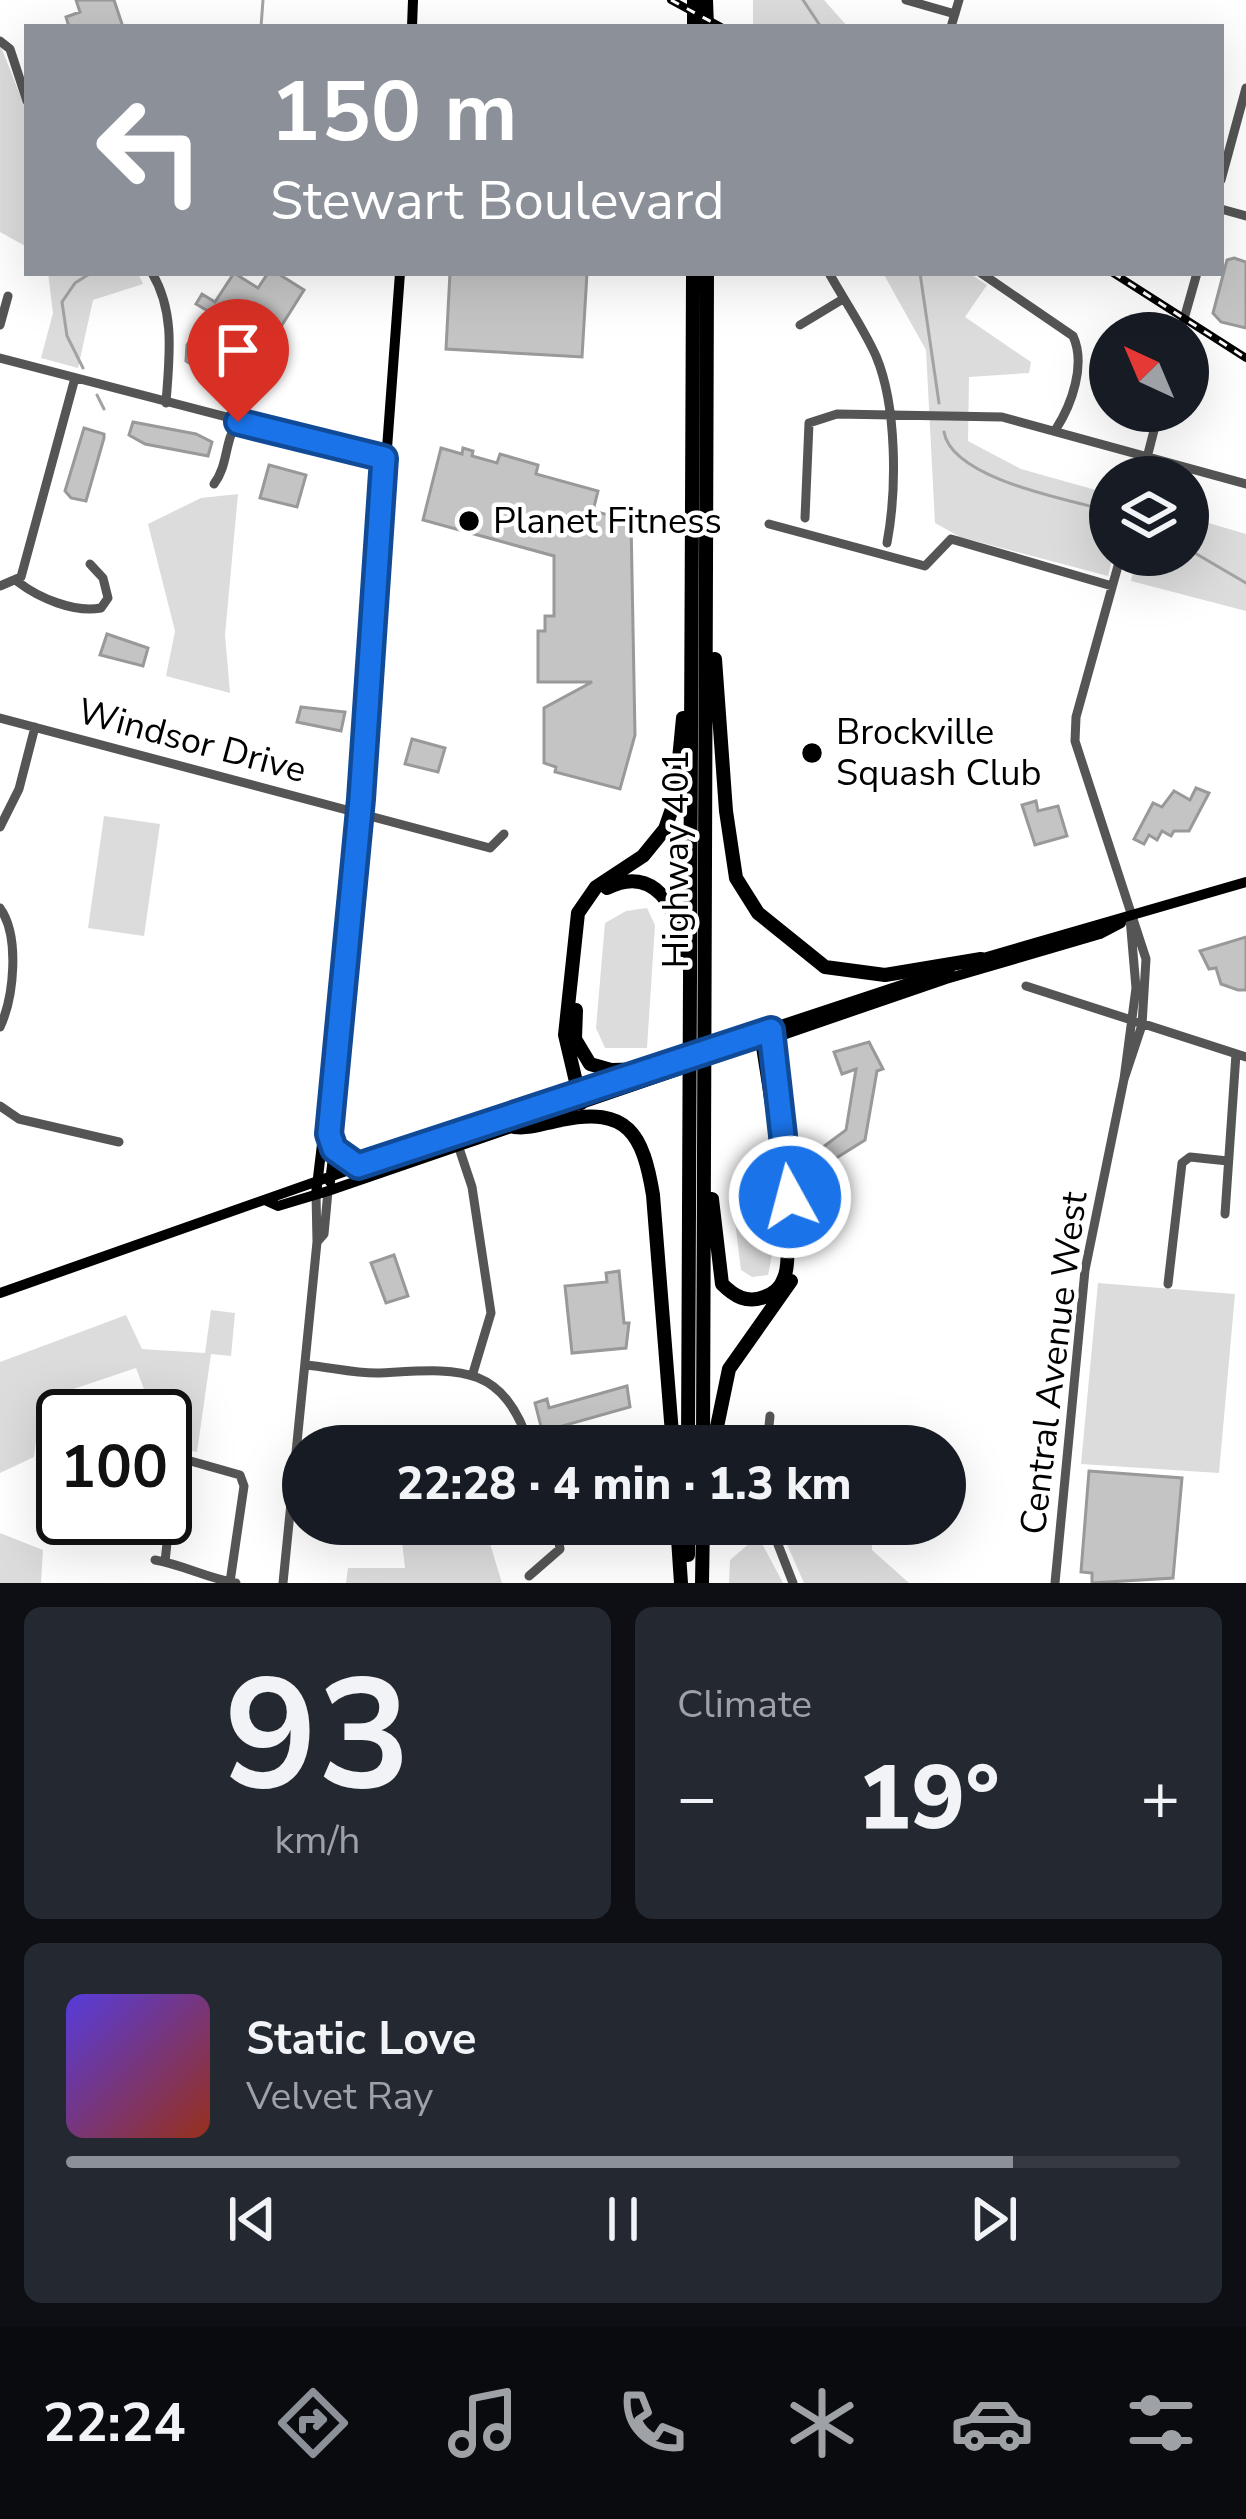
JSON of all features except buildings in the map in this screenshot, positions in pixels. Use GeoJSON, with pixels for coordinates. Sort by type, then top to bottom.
{"type":"FeatureCollection","features":[{"type":"Feature","properties":{"kind":"highway","name":"Highway 401"},"geometry":{"type":"LineString","coordinates":[[688,1425],[693,276]]}},
{"type":"Feature","properties":{"kind":"highway","name":"Highway 401"},"geometry":{"type":"LineString","coordinates":[[703,1425],[707,276]]}},
{"type":"Feature","properties":{"kind":"highway"},"geometry":{"type":"LineString","coordinates":[[707,565],[713,580],[726,811],[736,878],[758,913],[825,967],[885,975],[981,958]]}},
{"type":"Feature","properties":{"kind":"highway"},"geometry":{"type":"LineString","coordinates":[[579,1098],[565,1036],[578,913],[596,887],[656,844],[672,814],[692,630]]}},
{"type":"Feature","properties":{"kind":"highway"},"geometry":{"type":"LineString","coordinates":[[660,1070],[599,1069],[584,1057],[575,1039],[585,916],[599,895],[629,880],[650,885],[675,908],[689,1072]]}},
{"type":"Feature","properties":{"kind":"highway"},"geometry":{"type":"LineString","coordinates":[[704,1155],[710,1171],[719,1278],[736,1297],[760,1299],[783,1281],[788,1262],[767,1036]]}},
{"type":"Feature","properties":{"kind":"highway"},"geometry":{"type":"LineString","coordinates":[[717,1425],[729,1370],[782,1298],[797,1262],[767,1036]]}},
{"type":"Feature","properties":{"kind":"highway"},"geometry":{"type":"LineString","coordinates":[[514,1127],[599,1115],[619,1121],[640,1141],[653,1195],[671,1425]]}},
{"type":"Feature","properties":{"kind":"highway"},"geometry":{"type":"LineString","coordinates":[[679,1545],[684,1583]]}},
{"type":"Feature","properties":{"kind":"highway"},"geometry":{"type":"LineString","coordinates":[[684,1583],[687,1545]]}},
{"type":"Feature","properties":{"kind":"highway"},"geometry":{"type":"LineString","coordinates":[[702,1583],[704,1545]]}},
{"type":"Feature","properties":{"kind":"main road"},"geometry":{"type":"LineString","coordinates":[[323,1185],[334,1149],[329,1134],[359,814],[400,276]]}},
{"type":"Feature","properties":{"kind":"main road"},"geometry":{"type":"LineString","coordinates":[[767,1036],[981,958],[1246,882]]}},
{"type":"Feature","properties":{"kind":"main road"},"geometry":{"type":"LineString","coordinates":[[323,1185],[358,1166],[454,1132],[579,1098],[1100,934],[1130,918]]}},
{"type":"Feature","properties":{"kind":"main road"},"geometry":{"type":"LineString","coordinates":[[0,1293],[267,1201],[460,1147],[579,1098]]}},
{"type":"Feature","properties":{"kind":"main road"},"geometry":{"type":"LineString","coordinates":[[323,1185],[322,1144],[329,1134]]}},
{"type":"Feature","properties":{"kind":"main road"},"geometry":{"type":"LineString","coordinates":[[334,1149],[358,1166]]}},
{"type":"Feature","properties":{"kind":"street"},"geometry":{"type":"LineString","coordinates":[[906,0],[955,14]]}},
{"type":"Feature","properties":{"kind":"street"},"geometry":{"type":"LineString","coordinates":[[952,24],[959,0]]}},
{"type":"Feature","properties":{"kind":"street"},"geometry":{"type":"LineString","coordinates":[[0,40],[10,49],[24,92]]}},
{"type":"Feature","properties":{"kind":"street"},"geometry":{"type":"LineString","coordinates":[[1224,169],[1246,88]]}},
{"type":"Feature","properties":{"kind":"street"},"geometry":{"type":"LineString","coordinates":[[154,276],[171,335],[166,403]]}},
{"type":"Feature","properties":{"kind":"street"},"geometry":{"type":"LineString","coordinates":[[831,276],[875,354],[891,414],[893,511],[887,544]]}},
{"type":"Feature","properties":{"kind":"street"},"geometry":{"type":"LineString","coordinates":[[985,276],[1073,336],[1080,351],[1056,429]]}},
{"type":"Feature","properties":{"kind":"street"},"geometry":{"type":"LineString","coordinates":[[1186,312],[1197,276]]}},
{"type":"Feature","properties":{"kind":"street"},"geometry":{"type":"LineString","coordinates":[[0,325],[8,296]]}},
{"type":"Feature","properties":{"kind":"street"},"geometry":{"type":"LineString","coordinates":[[800,325],[843,299]]}},
{"type":"Feature","properties":{"kind":"street"},"geometry":{"type":"LineString","coordinates":[[0,358],[384,458]]}},
{"type":"Feature","properties":{"kind":"street"},"geometry":{"type":"LineString","coordinates":[[18,582],[75,378]]}},
{"type":"Feature","properties":{"kind":"street"},"geometry":{"type":"LineString","coordinates":[[805,518],[809,423],[837,414],[1002,417],[1148,456],[1154,432]]}},
{"type":"Feature","properties":{"kind":"street"},"geometry":{"type":"LineString","coordinates":[[214,484],[227,467],[232,430],[238,422]]}},
{"type":"Feature","properties":{"kind":"street"},"geometry":{"type":"LineString","coordinates":[[1209,473],[1246,484]]}},
{"type":"Feature","properties":{"kind":"street"},"geometry":{"type":"LineString","coordinates":[[769,524],[925,566],[951,538],[1112,586]]}},
{"type":"Feature","properties":{"kind":"street"},"geometry":{"type":"LineString","coordinates":[[0,586],[18,582],[40,597],[90,610],[100,608],[108,598],[103,578],[90,564]]}},
{"type":"Feature","properties":{"kind":"street","name":"Central Avenue West"},"geometry":{"type":"LineString","coordinates":[[1115,576],[1077,715],[1075,741],[1146,959],[1142,1025],[1124,1078]]}},
{"type":"Feature","properties":{"kind":"street","name":"Windsor Drive"},"geometry":{"type":"LineString","coordinates":[[0,718],[490,848],[504,833]]}},
{"type":"Feature","properties":{"kind":"street"},"geometry":{"type":"LineString","coordinates":[[0,827],[19,789],[34,727]]}},
{"type":"Feature","properties":{"kind":"street"},"geometry":{"type":"LineString","coordinates":[[0,908],[11,930],[12,951],[0,1027]]}},
{"type":"Feature","properties":{"kind":"street","name":"Central Avenue West"},"geometry":{"type":"LineString","coordinates":[[1055,1583],[1084,1270],[1124,1078],[1136,969],[1130,918]]}},
{"type":"Feature","properties":{"kind":"street"},"geometry":{"type":"LineString","coordinates":[[1025,986],[1241,1056],[1225,1214]]}},
{"type":"Feature","properties":{"kind":"street"},"geometry":{"type":"LineString","coordinates":[[0,1106],[19,1119],[119,1142]]}},
{"type":"Feature","properties":{"kind":"street"},"geometry":{"type":"LineString","coordinates":[[454,1132],[472,1187],[491,1312],[473,1373]]}},
{"type":"Feature","properties":{"kind":"street"},"geometry":{"type":"LineString","coordinates":[[1168,1284],[1182,1163],[1190,1157],[1228,1161]]}},
{"type":"Feature","properties":{"kind":"street"},"geometry":{"type":"LineString","coordinates":[[284,1583],[323,1185]]}},
{"type":"Feature","properties":{"kind":"street"},"geometry":{"type":"LineString","coordinates":[[305,1365],[374,1373],[450,1369],[473,1373],[509,1400],[520,1425]]}},
{"type":"Feature","properties":{"kind":"street"},"geometry":{"type":"LineString","coordinates":[[769,1425],[770,1416]]}},
{"type":"Feature","properties":{"kind":"street"},"geometry":{"type":"LineString","coordinates":[[187,1460],[240,1475],[244,1486],[233,1582],[196,1576],[181,1565],[160,1561],[175,1467],[187,1460]]}},
{"type":"Feature","properties":{"kind":"street"},"geometry":{"type":"LineString","coordinates":[[529,1576],[559,1545]]}},
{"type":"Feature","properties":{"kind":"street"},"geometry":{"type":"LineString","coordinates":[[778,1545],[793,1583]]}},
{"type":"Feature","properties":{"kind":"shaded area"},"geometry":{"type":"Polygon","coordinates":[[[753,0],[824,0],[845,24],[753,24],[753,0]]]}},
{"type":"Feature","properties":{"kind":"shaded area"},"geometry":{"type":"Polygon","coordinates":[[[0,44],[24,105],[24,245],[0,232],[0,44]]]}},
{"type":"Feature","properties":{"kind":"shaded area"},"geometry":{"type":"Polygon","coordinates":[[[48,276],[139,276],[143,284],[93,300],[78,368],[41,358],[53,313],[48,276]]]}},
{"type":"Feature","properties":{"kind":"shaded area"},"geometry":{"type":"Polygon","coordinates":[[[885,276],[974,276],[987,285],[965,317],[1031,362],[1029,373],[969,377],[968,441],[1021,469],[1089,488],[1089,571],[960,537],[935,523],[926,350],[885,276]]]}},
{"type":"Feature","properties":{"kind":"shaded area"},"geometry":{"type":"Polygon","coordinates":[[[238,494],[225,635],[230,693],[166,676],[175,631],[148,524],[201,498],[238,494]]]}},
{"type":"Feature","properties":{"kind":"shaded area"},"geometry":{"type":"Polygon","coordinates":[[[1209,523],[1246,534],[1246,611],[1131,581],[1132,576],[1209,576],[1209,523]]]}},
{"type":"Feature","properties":{"kind":"shaded area"},"geometry":{"type":"Polygon","coordinates":[[[104,816],[160,824],[144,936],[88,928],[104,816]]]}},
{"type":"Feature","properties":{"kind":"shaded area"},"geometry":{"type":"Polygon","coordinates":[[[647,908],[655,925],[647,1048],[605,1048],[596,1028],[605,923],[626,911],[647,908]]]}},
{"type":"Feature","properties":{"kind":"shaded area"},"geometry":{"type":"Polygon","coordinates":[[[758,1186],[768,1191],[772,1255],[768,1275],[752,1277],[741,1270],[733,1205],[758,1186]]]}},
{"type":"Feature","properties":{"kind":"shaded area"},"geometry":{"type":"Polygon","coordinates":[[[1098,1283],[1235,1294],[1219,1473],[1081,1464],[1098,1283]]]}},
{"type":"Feature","properties":{"kind":"shaded area"},"geometry":{"type":"Polygon","coordinates":[[[211,1310],[235,1313],[231,1356],[211,1354],[197,1452],[192,1451],[192,1389],[144,1389],[136,1368],[74,1389],[36,1389],[34,1457],[0,1473],[0,1362],[126,1315],[142,1349],[205,1353],[211,1310]]]}},
{"type":"Feature","properties":{"kind":"shaded area"},"geometry":{"type":"Polygon","coordinates":[[[0,1533],[43,1550],[41,1583],[0,1583],[0,1533]]]}},
{"type":"Feature","properties":{"kind":"shaded area"},"geometry":{"type":"Polygon","coordinates":[[[402,1545],[490,1545],[502,1583],[346,1583],[348,1568],[405,1568],[402,1545]]]}},
{"type":"Feature","properties":{"kind":"shaded area"},"geometry":{"type":"Polygon","coordinates":[[[748,1545],[763,1545],[783,1583],[729,1583],[730,1560],[748,1545]]]}},
{"type":"Feature","properties":{"kind":"shaded area"},"geometry":{"type":"Polygon","coordinates":[[[787,1545],[872,1545],[909,1583],[804,1583],[787,1545]]]}},
{"type":"Feature","properties":{"kind":"waterway"},"geometry":{"type":"LineString","coordinates":[[261,24],[263,0]]}},
{"type":"Feature","properties":{"kind":"waterway"},"geometry":{"type":"LineString","coordinates":[[803,0],[819,24]]}},
{"type":"Feature","properties":{"kind":"waterway"},"geometry":{"type":"LineString","coordinates":[[83,368],[67,336],[62,302],[86,276]]}},
{"type":"Feature","properties":{"kind":"waterway"},"geometry":{"type":"LineString","coordinates":[[920,276],[939,403]]}},
{"type":"Feature","properties":{"kind":"waterway"},"geometry":{"type":"LineString","coordinates":[[97,395],[104,409]]}},
{"type":"Feature","properties":{"kind":"waterway"},"geometry":{"type":"LineString","coordinates":[[944,432],[952,448],[989,475],[1089,506]]}},
{"type":"Feature","properties":{"kind":"waterway"},"geometry":{"type":"LineString","coordinates":[[1209,561],[1246,583]]}},
{"type":"Feature","properties":{"kind":"railway"},"geometry":{"type":"LineString","coordinates":[[671,0],[715,24]]}},
{"type":"Feature","properties":{"kind":"railway"},"geometry":{"type":"LineString","coordinates":[[1118,276],[1246,358]]}},
{"type":"Feature","properties":{"kind":"place","name":"Planet Fitness"},"geometry":{"type":"Point","coordinates":[469,521]}},
{"type":"Feature","properties":{"kind":"place","name":"Brockville Squash Club"},"geometry":{"type":"Point","coordinates":[812,753]}},
{"type":"Feature","properties":{"kind":"route"},"geometry":{"type":"LineString","coordinates":[[238,422],[384,458],[361,799],[329,1134],[334,1149],[346,1162],[358,1166],[771,1030],[790,1197]]}}]}
